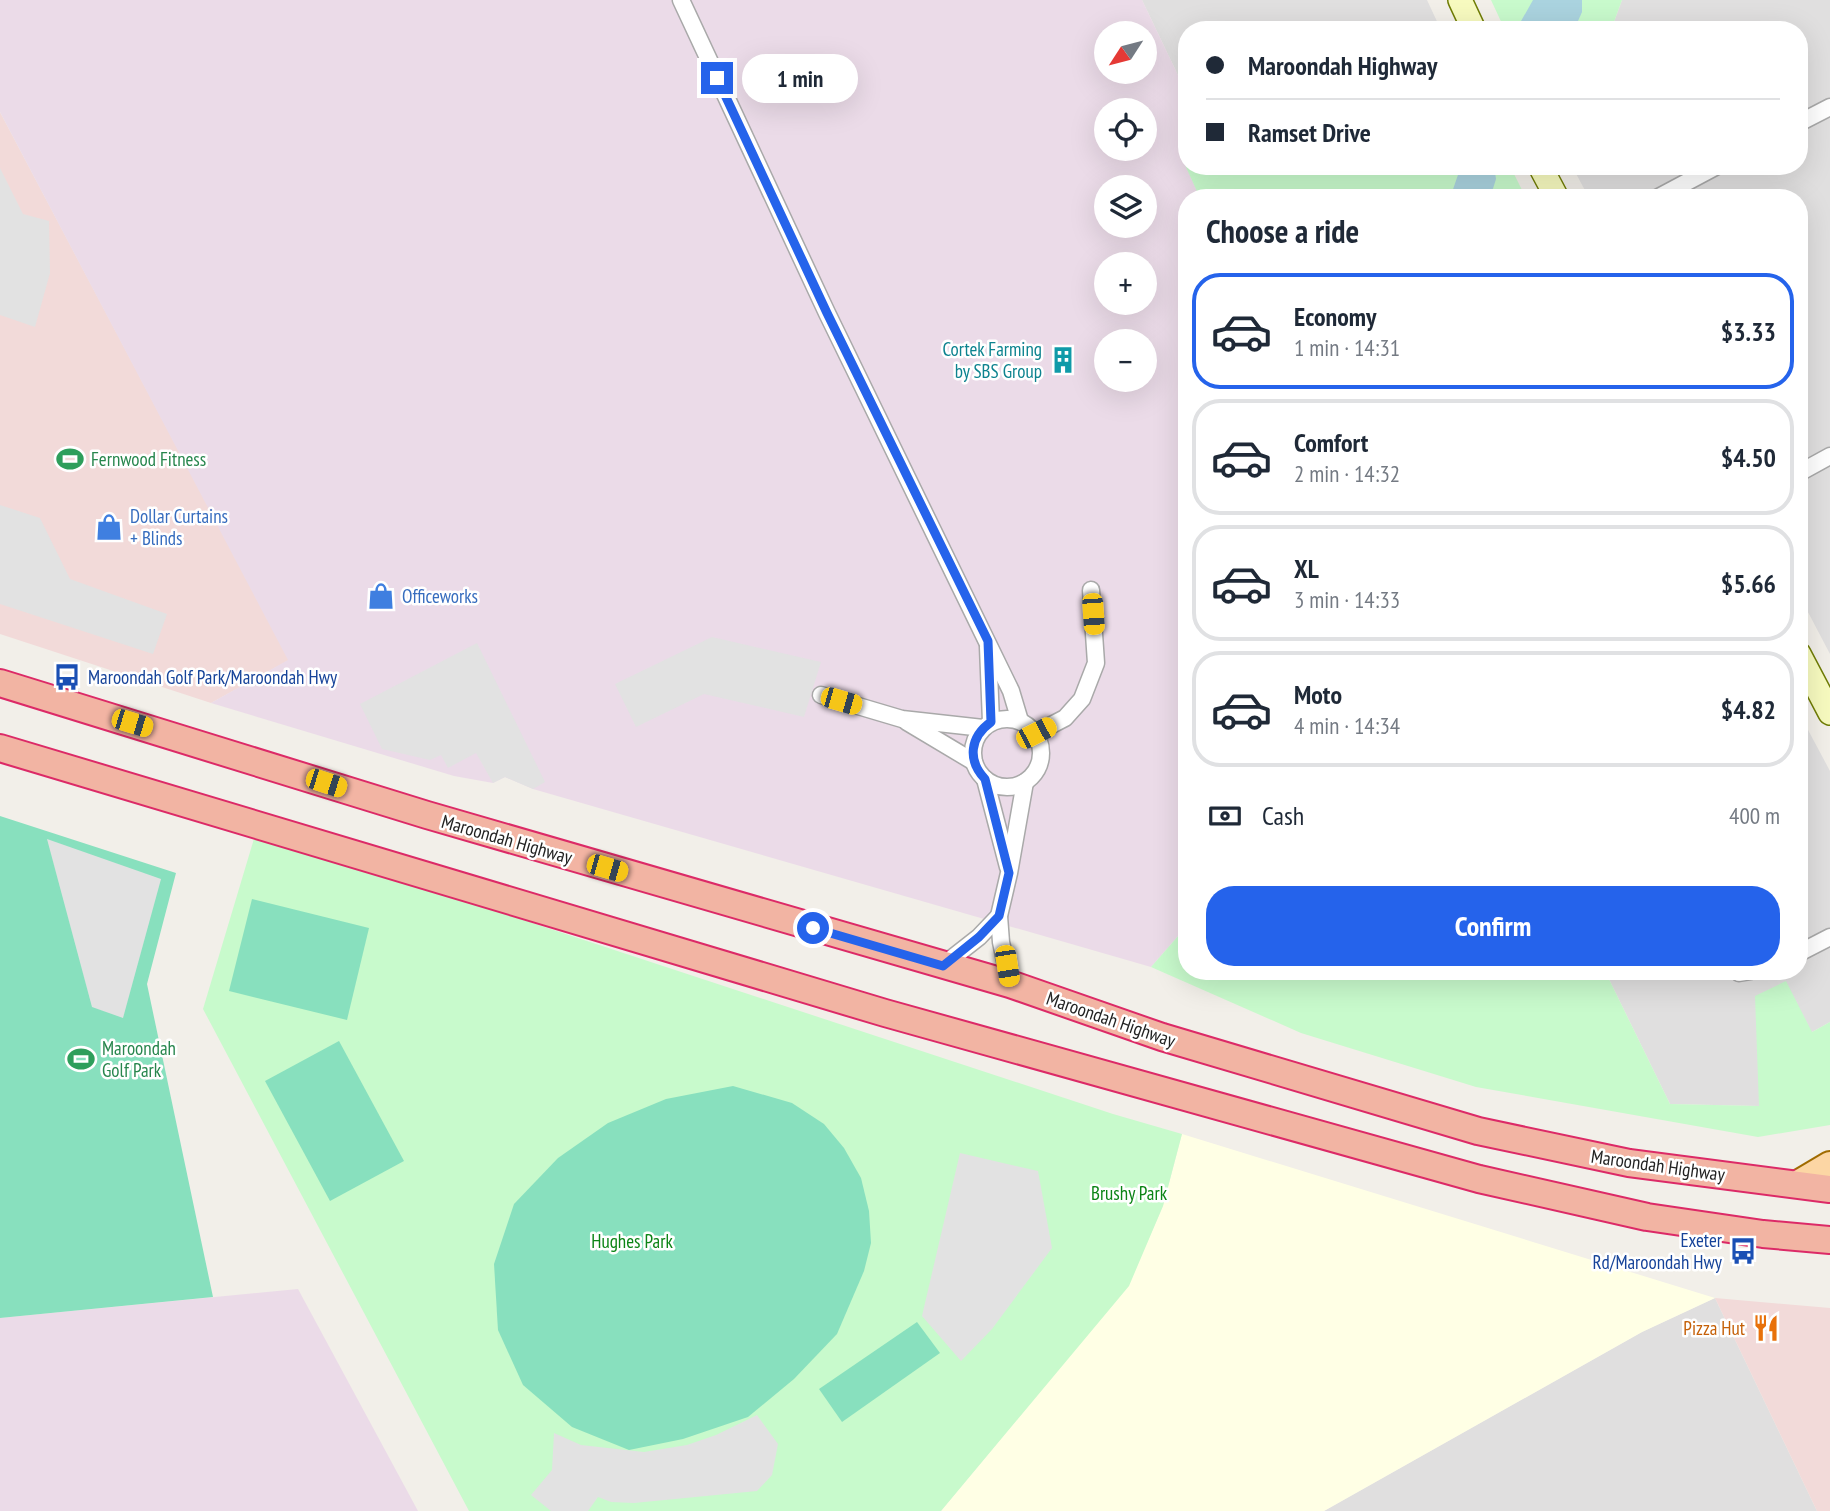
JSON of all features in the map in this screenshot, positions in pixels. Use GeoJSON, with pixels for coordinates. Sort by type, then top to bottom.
{"type":"FeatureCollection","features":[{"type":"Feature","properties":{"kind":"highway","name":"Maroondah Highway"},"geometry":{"type":"LineString","coordinates":[[0,683],[426,815],[1010,984],[1162,1037],[1478,1131],[1629,1163],[1830,1189]]}},
{"type":"Feature","properties":{"kind":"highway"},"geometry":{"type":"LineString","coordinates":[[0,748],[872,1009],[1479,1179],[1647,1217],[1763,1234],[1830,1240]]}},
{"type":"Feature","properties":{"kind":"main road"},"geometry":{"type":"LineString","coordinates":[[1460,0],[1470,21]]}},
{"type":"Feature","properties":{"kind":"main road"},"geometry":{"type":"LineString","coordinates":[[1808,671],[1830,713]]}},
{"type":"Feature","properties":{"kind":"main road"},"geometry":{"type":"LineString","coordinates":[[1798,1184],[1830,1165]]}},
{"type":"Feature","properties":{"kind":"street"},"geometry":{"type":"LineString","coordinates":[[681,0],[827,313],[988,641],[1011,691],[1020,721]]}},
{"type":"Feature","properties":{"kind":"street"},"geometry":{"type":"LineString","coordinates":[[1808,118],[1830,107]]}},
{"type":"Feature","properties":{"kind":"street"},"geometry":{"type":"LineString","coordinates":[[1674,189],[1700,175]]}},
{"type":"Feature","properties":{"kind":"street"},"geometry":{"type":"LineString","coordinates":[[1808,468],[1830,456]]}},
{"type":"Feature","properties":{"kind":"street"},"geometry":{"type":"LineString","coordinates":[[1036,733],[1065,719],[1082,699],[1096,663],[1091,590]]}},
{"type":"Feature","properties":{"kind":"street"},"geometry":{"type":"LineString","coordinates":[[821,695],[902,719],[987,725],[1010,718],[1020,721],[1036,733],[1041,755],[1034,775],[1025,782],[1005,787],[995,785],[978,772],[974,762],[974,744],[987,725],[988,641]]}},
{"type":"Feature","properties":{"kind":"street"},"geometry":{"type":"LineString","coordinates":[[902,719],[974,762]]}},
{"type":"Feature","properties":{"kind":"street"},"geometry":{"type":"LineString","coordinates":[[985,779],[1009,873]]}},
{"type":"Feature","properties":{"kind":"street"},"geometry":{"type":"LineString","coordinates":[[1010,984],[1001,942],[999,916],[1025,782]]}},
{"type":"Feature","properties":{"kind":"street"},"geometry":{"type":"LineString","coordinates":[[943,966],[979,937],[999,916]]}},
{"type":"Feature","properties":{"kind":"street"},"geometry":{"type":"LineString","coordinates":[[1808,948],[1830,937]]}},
{"type":"Feature","properties":{"kind":"shaded area"},"geometry":{"type":"Polygon","coordinates":[[[0,0],[1142,0],[1152,21],[1094,21],[1094,84],[1157,84],[1157,31],[1178,75],[1178,175],[1190,175],[1196,189],[1178,189],[1178,936],[1151,967],[533,789],[505,777],[493,783],[454,776],[211,703],[288,660],[0,112],[0,0]]]}},
{"type":"Feature","properties":{"kind":"shaded area"},"geometry":{"type":"Polygon","coordinates":[[[1142,0],[1427,0],[1437,21],[1178,21],[1178,75],[1157,31],[1157,21],[1152,21],[1142,0]]]}},
{"type":"Feature","properties":{"kind":"shaded area"},"geometry":{"type":"Polygon","coordinates":[[[1622,0],[1830,0],[1830,654],[1808,612],[1808,189],[1584,189],[1577,175],[1808,175],[1808,21],[1614,21],[1622,0]]]}},
{"type":"Feature","properties":{"kind":"shaded area"},"geometry":{"type":"Polygon","coordinates":[[[0,112],[289,660],[211,703],[0,634],[0,112]]]}},
{"type":"Feature","properties":{"kind":"shaded area"},"geometry":{"type":"Polygon","coordinates":[[[0,168],[23,214],[49,221],[50,273],[35,327],[0,315],[0,168]]]}},
{"type":"Feature","properties":{"kind":"shaded area"},"geometry":{"type":"Polygon","coordinates":[[[0,505],[40,518],[70,579],[167,614],[153,654],[0,604],[0,505]]]}},
{"type":"Feature","properties":{"kind":"shaded area"},"geometry":{"type":"Polygon","coordinates":[[[712,637],[821,662],[804,717],[704,694],[636,727],[615,684],[712,637]]]}},
{"type":"Feature","properties":{"kind":"shaded area"},"geometry":{"type":"Polygon","coordinates":[[[477,643],[545,782],[533,789],[505,777],[493,783],[476,753],[448,768],[441,755],[430,760],[382,749],[360,704],[477,643]]]}},
{"type":"Feature","properties":{"kind":"shaded area"},"geometry":{"type":"Polygon","coordinates":[[[1808,730],[1830,771],[1830,1022],[1812,1032],[1759,1106],[1670,1104],[1609,980],[1808,980],[1808,730]]]}},
{"type":"Feature","properties":{"kind":"shaded area"},"geometry":{"type":"Polygon","coordinates":[[[47,839],[161,879],[123,1018],[92,1007],[47,839]]]}},
{"type":"Feature","properties":{"kind":"shaded area"},"geometry":{"type":"Polygon","coordinates":[[[1182,1134],[1715,1298],[1642,1332],[1324,1511],[941,1511],[1128,1286],[1163,1206],[1182,1134]]]}},
{"type":"Feature","properties":{"kind":"shaded area"},"geometry":{"type":"Polygon","coordinates":[[[960,1153],[1038,1171],[1052,1248],[992,1329],[961,1361],[922,1316],[960,1153]]]}},
{"type":"Feature","properties":{"kind":"shaded area"},"geometry":{"type":"Polygon","coordinates":[[[298,1289],[418,1511],[0,1511],[0,1318],[298,1289]]]}},
{"type":"Feature","properties":{"kind":"shaded area"},"geometry":{"type":"Polygon","coordinates":[[[1715,1298],[1817,1511],[1324,1511],[1642,1332],[1715,1298]]]}},
{"type":"Feature","properties":{"kind":"shaded area"},"geometry":{"type":"Polygon","coordinates":[[[1715,1298],[1830,1308],[1830,1511],[1817,1511],[1715,1298]]]}},
{"type":"Feature","properties":{"kind":"shaded area"},"geometry":{"type":"Polygon","coordinates":[[[757,1415],[778,1444],[772,1475],[757,1491],[634,1503],[611,1502],[598,1497],[588,1511],[551,1511],[531,1495],[552,1470],[554,1433],[581,1445],[644,1452],[687,1445],[716,1435],[757,1415]]]}},
{"type":"Feature","properties":{"kind":"green space"},"geometry":{"type":"Polygon","coordinates":[[[1491,0],[1622,0],[1614,21],[1501,21],[1491,0]]]}},
{"type":"Feature","properties":{"kind":"green space"},"geometry":{"type":"Polygon","coordinates":[[[1190,175],[1514,175],[1522,189],[1196,189],[1190,175]]]}},
{"type":"Feature","properties":{"kind":"green space","name":"Maroondah Golf Park"},"geometry":{"type":"Polygon","coordinates":[[[0,816],[176,873],[147,984],[213,1297],[0,1318],[0,816]]]}},
{"type":"Feature","properties":{"kind":"green space","name":"Hughes Park"},"geometry":{"type":"Polygon","coordinates":[[[256,832],[1113,1114],[1182,1134],[1163,1206],[1129,1286],[941,1511],[469,1511],[203,1009],[256,832]]]}},
{"type":"Feature","properties":{"kind":"green space"},"geometry":{"type":"Polygon","coordinates":[[[252,899],[369,928],[347,1020],[229,991],[252,899]]]}},
{"type":"Feature","properties":{"kind":"green space"},"geometry":{"type":"Polygon","coordinates":[[[1178,936],[1178,979],[1151,967],[1178,936]]]}},
{"type":"Feature","properties":{"kind":"green space"},"geometry":{"type":"Polygon","coordinates":[[[1181,980],[1609,980],[1670,1104],[1759,1106],[1755,996],[1786,981],[1812,1032],[1830,1022],[1830,1125],[1758,1137],[1476,1087],[1301,1033],[1181,980]]]}},
{"type":"Feature","properties":{"kind":"green space"},"geometry":{"type":"Polygon","coordinates":[[[339,1041],[404,1161],[330,1201],[265,1081],[339,1041]]]}},
{"type":"Feature","properties":{"kind":"green space"},"geometry":{"type":"Polygon","coordinates":[[[733,1086],[792,1103],[824,1124],[844,1148],[861,1178],[869,1211],[871,1243],[864,1271],[837,1334],[794,1379],[748,1417],[683,1439],[629,1450],[572,1427],[523,1385],[498,1330],[494,1264],[514,1204],[558,1158],[608,1123],[666,1099],[733,1086]]]}},
{"type":"Feature","properties":{"kind":"green space"},"geometry":{"type":"Polygon","coordinates":[[[917,1322],[940,1353],[842,1422],[819,1389],[917,1322]]]}},
{"type":"Feature","properties":{"kind":"water"},"geometry":{"type":"Polygon","coordinates":[[[1533,0],[1582,0],[1582,12],[1578,21],[1521,21],[1533,0]]]}},
{"type":"Feature","properties":{"kind":"water"},"geometry":{"type":"Polygon","coordinates":[[[1458,175],[1495,175],[1493,189],[1453,189],[1458,175]]]}},
{"type":"Feature","properties":{"kind":"place","name":"Cortek Farming by SBS Group"},"geometry":{"type":"Point","coordinates":[1063,360]}},
{"type":"Feature","properties":{"kind":"place","name":"Fernwood Fitness"},"geometry":{"type":"Point","coordinates":[70,459]}},
{"type":"Feature","properties":{"kind":"place","name":"Dollar Curtains + Blinds"},"geometry":{"type":"Point","coordinates":[109,527]}},
{"type":"Feature","properties":{"kind":"place","name":"Officeworks"},"geometry":{"type":"Point","coordinates":[381,596]}},
{"type":"Feature","properties":{"kind":"place","name":"Maroondah Golf Park/Maroondah Hwy"},"geometry":{"type":"Point","coordinates":[67,677]}},
{"type":"Feature","properties":{"kind":"place","name":"Maroondah Golf Park"},"geometry":{"type":"Point","coordinates":[81,1059]}},
{"type":"Feature","properties":{"kind":"place","name":"Exeter Rd/Maroondah Hwy"},"geometry":{"type":"Point","coordinates":[1743,1251]}},
{"type":"Feature","properties":{"kind":"place","name":"Pizza Hut"},"geometry":{"type":"Point","coordinates":[1766,1328]}},
{"type":"Feature","properties":{"kind":"route"},"geometry":{"type":"LineString","coordinates":[[717,78],[827,313],[988,641],[991,722],[977,735],[972,752],[978,772],[985,779],[1009,873],[999,916],[979,937],[943,966],[813,928]]}},
{"type":"Feature","properties":{"kind":"park label","name":"Brushy Park"},"geometry":{"type":"Point","coordinates":[1129,1193]}}]}
